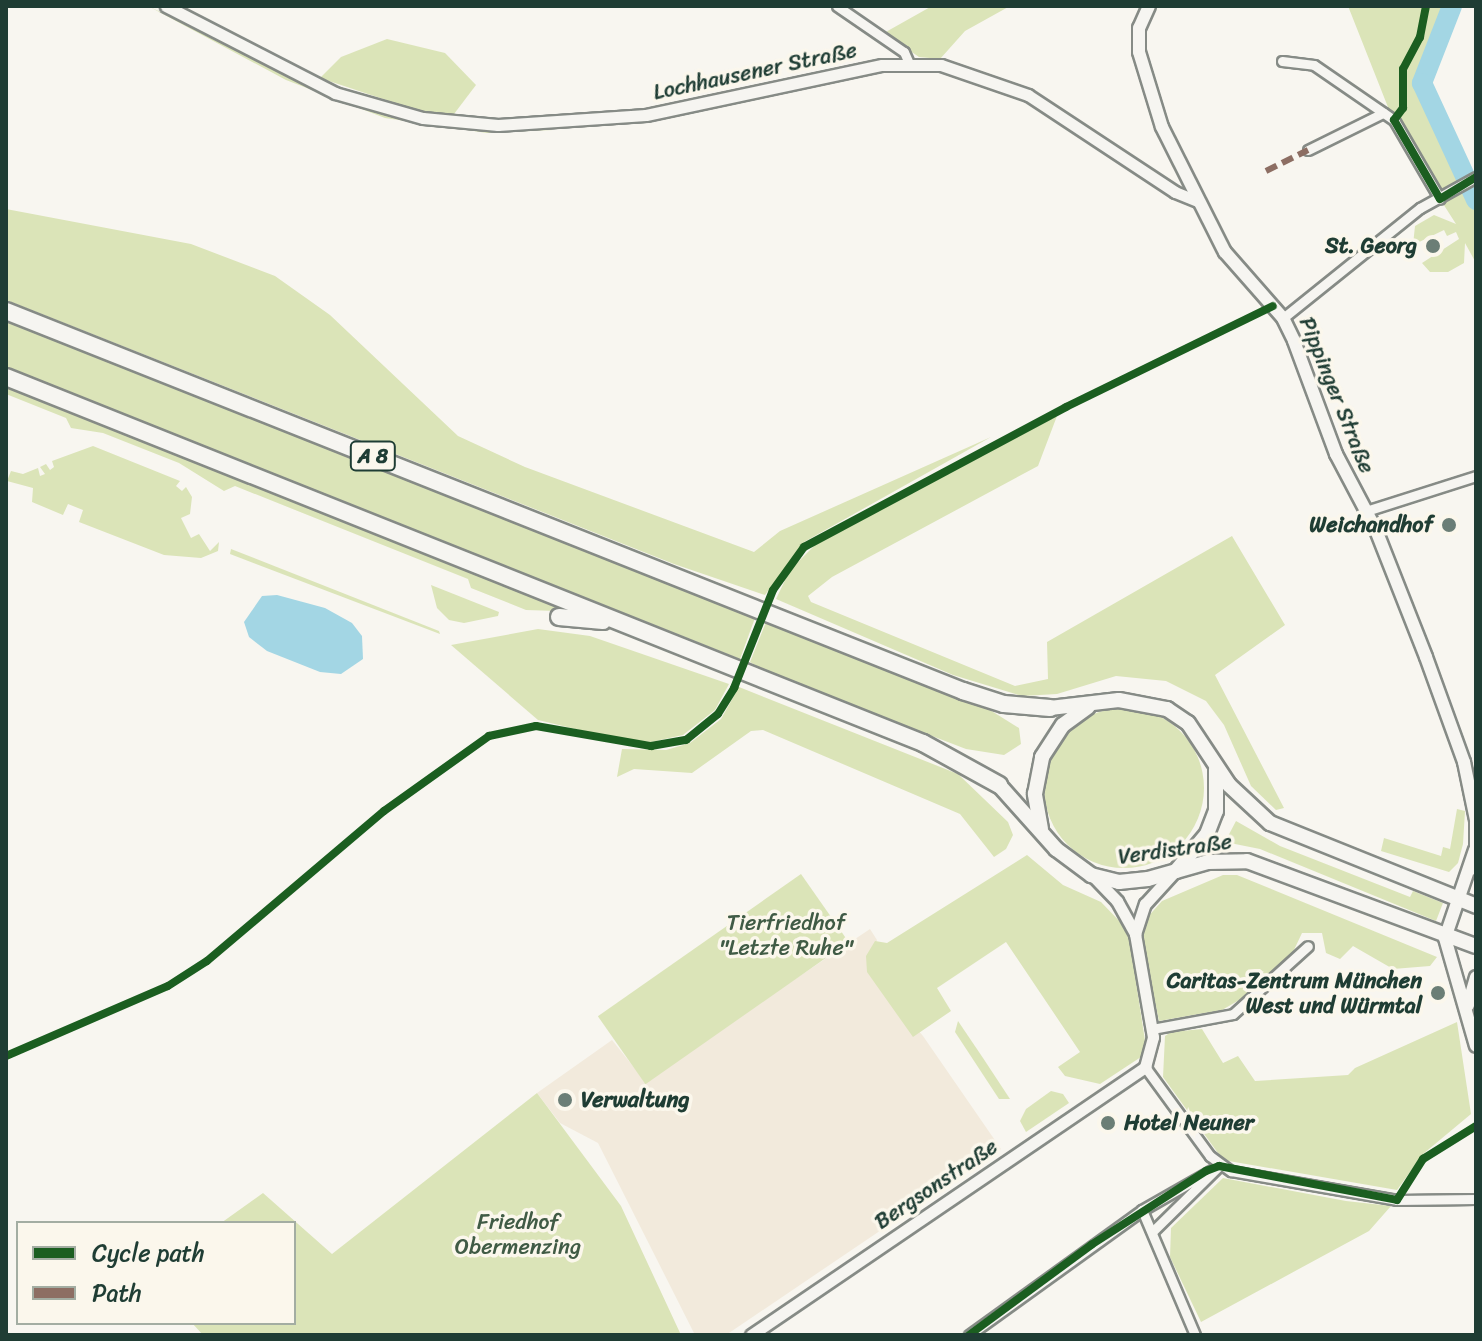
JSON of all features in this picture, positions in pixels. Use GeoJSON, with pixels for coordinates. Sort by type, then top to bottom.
{"type":"FeatureCollection","features":[{"type":"Feature","properties":{"kind":"highway","name":"A 8"},"geometry":{"type":"LineString","coordinates":[[6,311],[963,691],[1004,704],[1050,708]]}},
{"type":"Feature","properties":{"kind":"highway"},"geometry":{"type":"LineString","coordinates":[[6,377],[923,743],[999,785]]}},
{"type":"Feature","properties":{"kind":"highway"},"geometry":{"type":"LineString","coordinates":[[559,617],[620,623]]}},
{"type":"Feature","properties":{"kind":"main road","name":"Pippinger Straße"},"geometry":{"type":"LineString","coordinates":[[1143,8],[1139,28],[1143,71],[1197,201],[1225,252],[1283,318],[1336,454],[1366,511],[1426,657],[1476,809],[1476,869]]}},
{"type":"Feature","properties":{"kind":"main road","name":"Verdistraße"},"geometry":{"type":"LineString","coordinates":[[1050,708],[1144,701],[1167,709],[1188,723],[1229,785],[1270,823],[1476,906]]}},
{"type":"Feature","properties":{"kind":"main road"},"geometry":{"type":"LineString","coordinates":[[1042,833],[1035,794],[1042,757],[1063,725],[1095,703]]}},
{"type":"Feature","properties":{"kind":"main road"},"geometry":{"type":"LineString","coordinates":[[1175,871],[1207,834],[1216,811],[1216,763]]}},
{"type":"Feature","properties":{"kind":"main road","name":"Verdistraße"},"geometry":{"type":"LineString","coordinates":[[999,785],[1072,864],[1091,875],[1119,882],[1208,862],[1247,861],[1445,938],[1476,946]]}},
{"type":"Feature","properties":{"kind":"main road","name":"Pippinger Straße"},"geometry":{"type":"LineString","coordinates":[[1445,938],[1455,897],[1475,850]]}},
{"type":"Feature","properties":{"kind":"main road"},"geometry":{"type":"LineString","coordinates":[[1445,938],[1468,1005],[1476,1046]]}},
{"type":"Feature","properties":{"kind":"main road"},"geometry":{"type":"LineString","coordinates":[[1468,1005],[1476,977]]}},
{"type":"Feature","properties":{"kind":"street","name":"Lochhausener Straße"},"geometry":{"type":"LineString","coordinates":[[166,6],[335,93],[423,118],[498,125],[683,110],[851,71],[909,63],[955,68],[1012,86],[1175,192],[1197,201]]}},
{"type":"Feature","properties":{"kind":"street"},"geometry":{"type":"LineString","coordinates":[[837,6],[904,52],[909,63]]}},
{"type":"Feature","properties":{"kind":"street"},"geometry":{"type":"LineString","coordinates":[[1282,61],[1314,65],[1394,120],[1440,199]]}},
{"type":"Feature","properties":{"kind":"street"},"geometry":{"type":"LineString","coordinates":[[1308,150],[1383,113]]}},
{"type":"Feature","properties":{"kind":"street"},"geometry":{"type":"LineString","coordinates":[[1283,318],[1420,208],[1476,177]]}},
{"type":"Feature","properties":{"kind":"street"},"geometry":{"type":"LineString","coordinates":[[1366,511],[1476,476]]}},
{"type":"Feature","properties":{"kind":"street"},"geometry":{"type":"LineString","coordinates":[[1135,934],[1145,904],[1175,871]]}},
{"type":"Feature","properties":{"kind":"street"},"geometry":{"type":"LineString","coordinates":[[1091,875],[1117,901],[1135,934],[1152,1029],[1153,1052],[1145,1067],[1219,1166]]}},
{"type":"Feature","properties":{"kind":"street"},"geometry":{"type":"LineString","coordinates":[[1152,1029],[1233,1014],[1308,946]]}},
{"type":"Feature","properties":{"kind":"street","name":"Bergsonstraße"},"geometry":{"type":"LineString","coordinates":[[751,1335],[1145,1067]]}},
{"type":"Feature","properties":{"kind":"street"},"geometry":{"type":"LineString","coordinates":[[1153,1231],[1202,1189],[1219,1166]]}},
{"type":"Feature","properties":{"kind":"street"},"geometry":{"type":"LineString","coordinates":[[969,1335],[1142,1210],[1219,1166],[1397,1200],[1476,1199]]}},
{"type":"Feature","properties":{"kind":"street"},"geometry":{"type":"LineString","coordinates":[[1142,1210],[1192,1333]]}},
{"type":"Feature","properties":{"kind":"shaded area"},"geometry":{"type":"Polygon","coordinates":[[[870,929],[877,940],[869,972],[923,1036],[1001,1149],[726,1335],[695,1335],[598,1143],[560,1123],[537,1093],[612,1040],[644,1080],[870,929]]]}},
{"type":"Feature","properties":{"kind":"green space"},"geometry":{"type":"Polygon","coordinates":[[[148,6],[346,102],[424,122],[553,130],[487,133],[385,118],[286,80],[148,6]]]}},
{"type":"Feature","properties":{"kind":"green space"},"geometry":{"type":"Polygon","coordinates":[[[932,6],[1010,6],[965,31],[940,59],[919,57],[884,33],[932,6]]]}},
{"type":"Feature","properties":{"kind":"green space"},"geometry":{"type":"Polygon","coordinates":[[[1348,6],[1457,6],[1432,52],[1431,112],[1476,182],[1476,263],[1465,243],[1464,263],[1448,272],[1430,272],[1422,263],[1459,239],[1456,232],[1447,236],[1444,230],[1413,245],[1415,226],[1434,215],[1456,224],[1399,135],[1348,6]]]}},
{"type":"Feature","properties":{"kind":"green space"},"geometry":{"type":"Polygon","coordinates":[[[387,39],[445,53],[476,85],[454,114],[422,112],[320,78],[341,57],[387,39]]]}},
{"type":"Feature","properties":{"kind":"green space"},"geometry":{"type":"Polygon","coordinates":[[[6,209],[191,244],[275,276],[330,315],[458,436],[525,467],[754,552],[780,531],[991,437],[804,542],[765,595],[674,564],[6,300],[6,209]]]}},
{"type":"Feature","properties":{"kind":"green space"},"geometry":{"type":"Polygon","coordinates":[[[6,318],[739,609],[755,618],[740,659],[6,367],[6,318]]]}},
{"type":"Feature","properties":{"kind":"green space"},"geometry":{"type":"Polygon","coordinates":[[[6,386],[555,606],[557,611],[526,610],[471,588],[468,579],[235,486],[224,491],[179,463],[103,433],[71,428],[66,418],[6,394],[6,386]]]}},
{"type":"Feature","properties":{"kind":"green space"},"geometry":{"type":"Polygon","coordinates":[[[1057,416],[1038,466],[832,577],[808,596],[811,602],[1015,686],[1048,679],[1047,642],[1232,536],[1285,625],[1215,675],[1284,808],[1276,810],[1251,786],[1224,725],[1206,701],[1166,681],[1116,676],[1057,694],[1022,696],[953,675],[776,599],[790,570],[818,542],[1057,416]]]}},
{"type":"Feature","properties":{"kind":"green space"},"geometry":{"type":"Polygon","coordinates":[[[93,446],[180,481],[176,486],[182,491],[186,487],[192,497],[190,514],[181,518],[191,538],[199,534],[210,551],[219,542],[218,551],[201,558],[164,555],[79,522],[83,510],[68,504],[63,515],[32,502],[33,488],[7,481],[11,471],[23,474],[38,468],[40,476],[45,474],[40,467],[46,464],[50,470],[54,467],[52,461],[93,446]]]}},
{"type":"Feature","properties":{"kind":"green space"},"geometry":{"type":"Polygon","coordinates":[[[231,549],[439,631],[440,634],[230,554],[231,549]]]}},
{"type":"Feature","properties":{"kind":"green space"},"geometry":{"type":"Polygon","coordinates":[[[431,585],[499,612],[498,616],[464,623],[449,620],[437,608],[431,585]]]}},
{"type":"Feature","properties":{"kind":"green space"},"geometry":{"type":"Polygon","coordinates":[[[766,622],[990,710],[1019,728],[1021,744],[1004,755],[966,749],[768,673],[750,662],[766,622]]]}},
{"type":"Feature","properties":{"kind":"green space"},"geometry":{"type":"Polygon","coordinates":[[[538,629],[590,636],[729,684],[715,710],[683,735],[651,742],[617,739],[538,720],[451,645],[538,629]]]}},
{"type":"Feature","properties":{"kind":"green space"},"geometry":{"type":"Polygon","coordinates":[[[739,687],[958,774],[1008,822],[1013,835],[1006,849],[994,857],[960,814],[763,730],[751,731],[692,773],[634,769],[617,777],[622,749],[666,750],[690,743],[721,719],[739,687]]]}},
{"type":"Feature","properties":{"kind":"green space"},"geometry":{"type":"Polygon","coordinates":[[[1124,708],[1155,714],[1181,731],[1198,757],[1204,788],[1198,819],[1181,845],[1155,862],[1124,868],[1093,862],[1067,845],[1050,819],[1044,788],[1050,757],[1067,731],[1093,714],[1124,708]]]}},
{"type":"Feature","properties":{"kind":"green space"},"geometry":{"type":"Polygon","coordinates":[[[1457,809],[1465,811],[1463,844],[1458,863],[1449,872],[1381,851],[1384,838],[1441,856],[1443,847],[1450,849],[1457,809]]]}},
{"type":"Feature","properties":{"kind":"green space"},"geometry":{"type":"Polygon","coordinates":[[[1236,821],[1280,846],[1410,897],[1413,891],[1443,903],[1436,921],[1260,849],[1225,842],[1236,821]]]}},
{"type":"Feature","properties":{"kind":"green space"},"geometry":{"type":"Polygon","coordinates":[[[1027,855],[1063,885],[1101,902],[1128,930],[1146,1047],[1144,1055],[1100,1084],[1065,1076],[1058,1067],[1080,1052],[1006,942],[937,988],[951,1011],[913,1037],[867,972],[866,956],[875,941],[887,943],[1027,855]]]}},
{"type":"Feature","properties":{"kind":"green space","name":"Tierfriedhof \"Letzte Ruhe\""},"geometry":{"type":"Polygon","coordinates":[[[801,874],[849,942],[645,1084],[598,1016],[801,874]]]}},
{"type":"Feature","properties":{"kind":"green space"},"geometry":{"type":"Polygon","coordinates":[[[1223,875],[1237,875],[1437,957],[1430,966],[1393,969],[1353,946],[1340,959],[1326,953],[1322,933],[1302,933],[1293,952],[1241,999],[1222,1010],[1159,1021],[1142,940],[1145,920],[1162,901],[1223,875]]]}},
{"type":"Feature","properties":{"kind":"green space"},"geometry":{"type":"Polygon","coordinates":[[[958,1021],[1010,1099],[999,1099],[955,1032],[958,1021]]]}},
{"type":"Feature","properties":{"kind":"green space"},"geometry":{"type":"Polygon","coordinates":[[[1457,1022],[1471,1114],[1423,1154],[1397,1190],[1223,1160],[1163,1077],[1165,1036],[1171,1032],[1202,1029],[1223,1063],[1238,1056],[1255,1081],[1348,1075],[1355,1068],[1457,1022]]]}},
{"type":"Feature","properties":{"kind":"green space"},"geometry":{"type":"Polygon","coordinates":[[[1051,1091],[1063,1094],[1069,1103],[1026,1132],[1020,1121],[1026,1109],[1051,1091]]]}},
{"type":"Feature","properties":{"kind":"green space","name":"Friedhof Obermenzing"},"geometry":{"type":"Polygon","coordinates":[[[537,1093],[621,1206],[681,1335],[203,1335],[194,1325],[296,1325],[296,1222],[332,1254],[537,1093]]]}},
{"type":"Feature","properties":{"kind":"green space"},"geometry":{"type":"Polygon","coordinates":[[[1223,1178],[1346,1201],[1391,1206],[1369,1231],[1201,1322],[1170,1257],[1171,1228],[1223,1178]]]}},
{"type":"Feature","properties":{"kind":"green space","name":"Friedhof Obermenzing"},"geometry":{"type":"Polygon","coordinates":[[[263,1193],[295,1221],[224,1221],[263,1193]]]}},
{"type":"Feature","properties":{"kind":"water"},"geometry":{"type":"Polygon","coordinates":[[[277,595],[325,608],[352,623],[362,636],[363,659],[341,674],[320,672],[267,651],[249,637],[244,622],[262,596],[277,595]]]}},
{"type":"Feature","properties":{"kind":"waterway"},"geometry":{"type":"LineString","coordinates":[[1452,6],[1422,83],[1476,200]]}},
{"type":"Feature","properties":{"kind":"marked path"},"geometry":{"type":"LineString","coordinates":[[1266,171],[1308,150]]}},
{"type":"Feature","properties":{"kind":"cycle path"},"geometry":{"type":"LineString","coordinates":[[1426,6],[1420,37],[1403,69],[1403,108],[1394,120],[1440,199],[1476,177]]}},
{"type":"Feature","properties":{"kind":"cycle path"},"geometry":{"type":"LineString","coordinates":[[6,1056],[168,986],[207,961],[384,811],[489,736],[536,726],[651,746],[686,740],[718,714],[734,688],[773,590],[804,547],[1066,407],[1273,306]]}},
{"type":"Feature","properties":{"kind":"cycle path"},"geometry":{"type":"LineString","coordinates":[[969,1335],[1091,1245],[1206,1171],[1219,1166],[1397,1200],[1423,1159],[1476,1126]]}},
{"type":"Feature","properties":{"kind":"place","name":"St. Georg"},"geometry":{"type":"Point","coordinates":[1433,246]}},
{"type":"Feature","properties":{"kind":"place","name":"Weichandhof"},"geometry":{"type":"Point","coordinates":[1449,525]}},
{"type":"Feature","properties":{"kind":"place","name":"Caritas-Zentrum München West und Würmtal"},"geometry":{"type":"Point","coordinates":[1438,993]}},
{"type":"Feature","properties":{"kind":"place","name":"Verwaltung"},"geometry":{"type":"Point","coordinates":[565,1100]}},
{"type":"Feature","properties":{"kind":"place","name":"Hotel Neuner"},"geometry":{"type":"Point","coordinates":[1108,1123]}}]}
